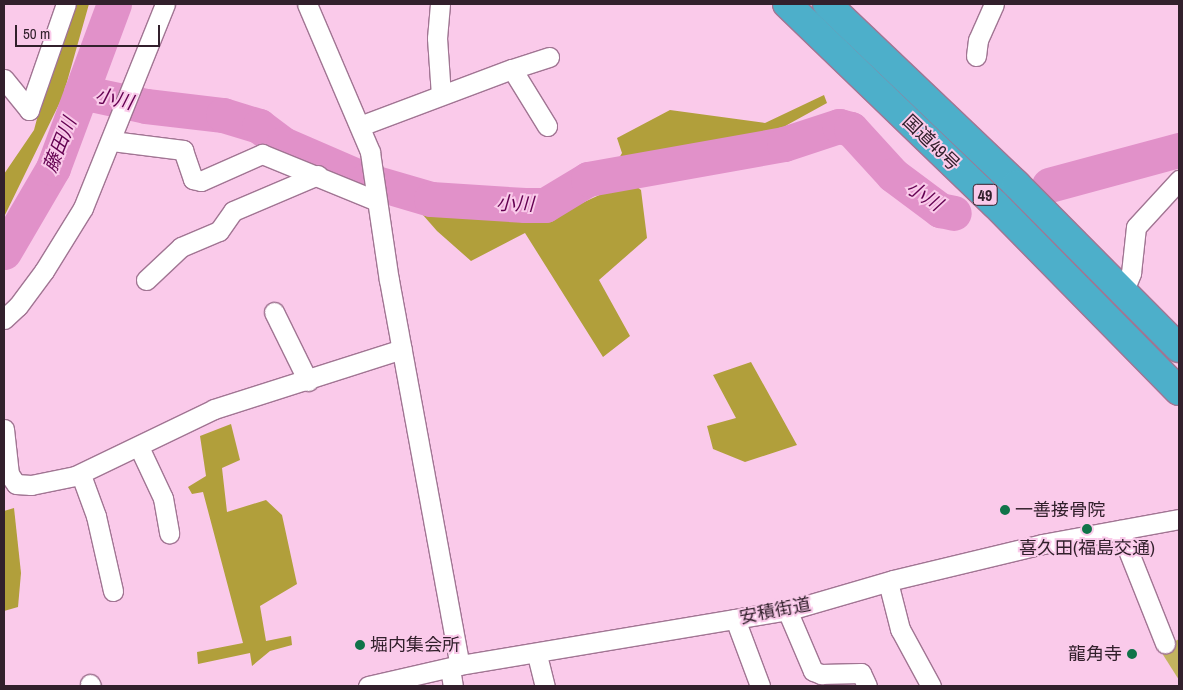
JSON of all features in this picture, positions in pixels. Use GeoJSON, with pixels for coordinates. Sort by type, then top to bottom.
{"type":"FeatureCollection","features":[{"type":"Feature","properties":{"kind":"highway","name":"国道49号"},"geometry":{"type":"LineString","coordinates":[[786,4],[995,204],[1179,391]]}},
{"type":"Feature","properties":{"kind":"highway","name":"国道49号"},"geometry":{"type":"LineString","coordinates":[[827,4],[1016,184],[1179,348]]}},
{"type":"Feature","properties":{"kind":"street"},"geometry":{"type":"LineString","coordinates":[[4,79],[29,110],[66,4]]}},
{"type":"Feature","properties":{"kind":"street"},"geometry":{"type":"LineString","coordinates":[[4,319],[18,306],[44,271],[83,208],[112,141],[165,4]]}},
{"type":"Feature","properties":{"kind":"street"},"geometry":{"type":"LineString","coordinates":[[307,4],[360,126],[374,173],[376,196],[455,666],[453,686]]}},
{"type":"Feature","properties":{"kind":"street"},"geometry":{"type":"LineString","coordinates":[[440,4],[438,38],[441,95]]}},
{"type":"Feature","properties":{"kind":"street"},"geometry":{"type":"LineString","coordinates":[[976,56],[978,40],[994,4]]}},
{"type":"Feature","properties":{"kind":"street"},"geometry":{"type":"LineString","coordinates":[[360,126],[549,57]]}},
{"type":"Feature","properties":{"kind":"street"},"geometry":{"type":"LineString","coordinates":[[512,69],[547,126]]}},
{"type":"Feature","properties":{"kind":"street"},"geometry":{"type":"LineString","coordinates":[[112,141],[183,150],[193,179],[201,181],[262,154],[376,196]]}},
{"type":"Feature","properties":{"kind":"street"},"geometry":{"type":"LineString","coordinates":[[146,280],[181,247],[219,231],[233,211],[318,175]]}},
{"type":"Feature","properties":{"kind":"street"},"geometry":{"type":"LineString","coordinates":[[1123,293],[1131,274],[1136,228],[1179,180]]}},
{"type":"Feature","properties":{"kind":"street"},"geometry":{"type":"LineString","coordinates":[[274,312],[308,382]]}},
{"type":"Feature","properties":{"kind":"street"},"geometry":{"type":"LineString","coordinates":[[4,429],[9,474],[16,484],[31,485],[81,475],[214,408],[308,382],[402,349]]}},
{"type":"Feature","properties":{"kind":"street"},"geometry":{"type":"LineString","coordinates":[[139,447],[163,498],[169,532]]}},
{"type":"Feature","properties":{"kind":"street"},"geometry":{"type":"LineString","coordinates":[[81,475],[96,516],[113,591]]}},
{"type":"Feature","properties":{"kind":"street","name":"安積街道"},"geometry":{"type":"LineString","coordinates":[[372,686],[455,666],[537,655],[787,610],[888,582],[1043,544],[1179,519]]}},
{"type":"Feature","properties":{"kind":"street"},"geometry":{"type":"LineString","coordinates":[[1120,530],[1166,643]]}},
{"type":"Feature","properties":{"kind":"street"},"geometry":{"type":"LineString","coordinates":[[888,582],[900,629],[931,686]]}},
{"type":"Feature","properties":{"kind":"street"},"geometry":{"type":"LineString","coordinates":[[787,610],[813,671],[821,674],[861,673],[867,686]]}},
{"type":"Feature","properties":{"kind":"street"},"geometry":{"type":"LineString","coordinates":[[735,620],[760,686]]}},
{"type":"Feature","properties":{"kind":"street"},"geometry":{"type":"LineString","coordinates":[[537,655],[545,686]]}},
{"type":"Feature","properties":{"kind":"shaded area"},"geometry":{"type":"Polygon","coordinates":[[[73,4],[89,4],[63,96],[4,217],[4,174],[34,130],[56,47],[73,4]]]}},
{"type":"Feature","properties":{"kind":"shaded area"},"geometry":{"type":"Polygon","coordinates":[[[824,95],[827,103],[787,125],[767,142],[615,165],[622,153],[617,138],[670,110],[765,123],[824,95]]]}},
{"type":"Feature","properties":{"kind":"shaded area"},"geometry":{"type":"Polygon","coordinates":[[[633,184],[641,190],[647,238],[599,280],[630,336],[603,357],[525,233],[471,261],[437,231],[416,207],[467,216],[549,210],[582,203],[606,192],[633,184]]]}},
{"type":"Feature","properties":{"kind":"shaded area"},"geometry":{"type":"Polygon","coordinates":[[[751,362],[797,445],[745,462],[713,449],[707,426],[736,418],[713,375],[751,362]]]}},
{"type":"Feature","properties":{"kind":"shaded area"},"geometry":{"type":"Polygon","coordinates":[[[231,424],[240,460],[222,468],[227,512],[266,500],[282,515],[297,584],[260,606],[266,641],[291,636],[292,645],[270,651],[252,666],[250,653],[198,664],[197,652],[243,643],[203,492],[192,494],[188,487],[206,476],[200,436],[231,424]]]}},
{"type":"Feature","properties":{"kind":"shaded area"},"geometry":{"type":"Polygon","coordinates":[[[14,508],[21,573],[18,607],[4,611],[4,511],[14,508]]]}},
{"type":"Feature","properties":{"kind":"shaded area"},"geometry":{"type":"Polygon","coordinates":[[[1179,639],[1179,680],[1160,650],[1179,639]]]}},
{"type":"Feature","properties":{"kind":"waterway","name":"藤田川"},"geometry":{"type":"LineString","coordinates":[[4,252],[53,168],[114,4]]}},
{"type":"Feature","properties":{"kind":"waterway","name":"小川"},"geometry":{"type":"LineString","coordinates":[[81,92],[146,106],[223,115],[259,126],[283,144],[366,180],[431,199],[525,205],[545,205],[588,179],[784,144],[839,126],[851,129],[893,175],[940,210],[954,213]]}},
{"type":"Feature","properties":{"kind":"waterway","name":"小川"},"geometry":{"type":"LineString","coordinates":[[1049,185],[1179,150]]}},
{"type":"Feature","properties":{"kind":"place","name":"一善接骨院"},"geometry":{"type":"Point","coordinates":[1005,510]}},
{"type":"Feature","properties":{"kind":"place","name":"喜久田(福島交通)"},"geometry":{"type":"Point","coordinates":[1087,529]}},
{"type":"Feature","properties":{"kind":"place","name":"堀内集会所"},"geometry":{"type":"Point","coordinates":[360,645]}},
{"type":"Feature","properties":{"kind":"place","name":"龍角寺"},"geometry":{"type":"Point","coordinates":[1132,654]}}]}
